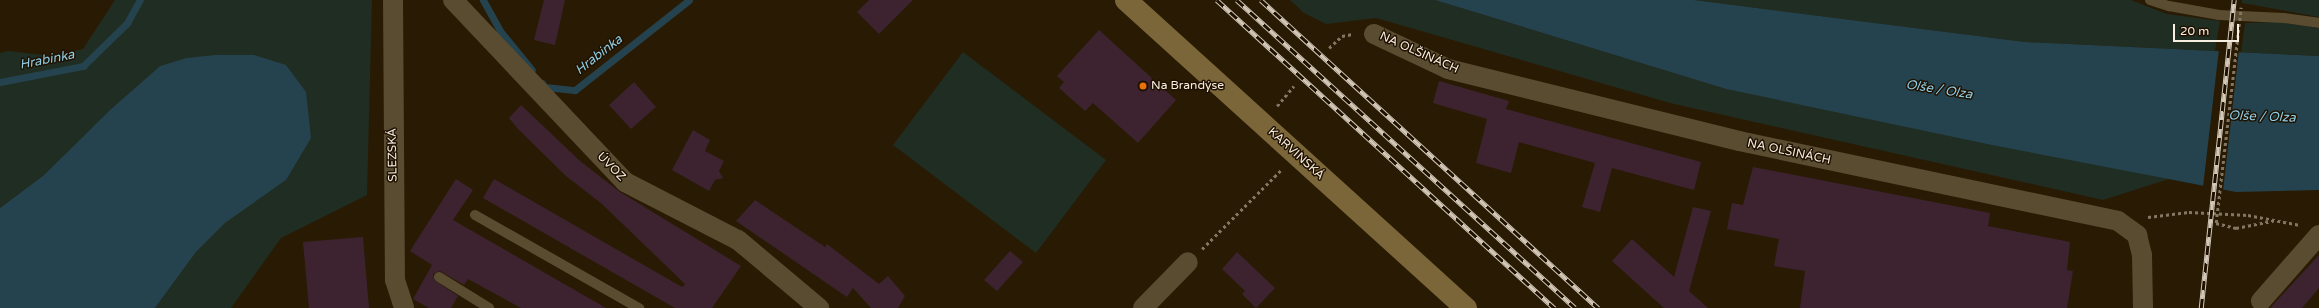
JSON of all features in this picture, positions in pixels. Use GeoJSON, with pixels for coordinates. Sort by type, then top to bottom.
{"type":"FeatureCollection","features":[{"type":"Feature","properties":{"kind":"main road","name":"KARVINSKÁ"},"geometry":{"type":"LineString","coordinates":[[1126,0],[1466,308]]}},
{"type":"Feature","properties":{"kind":"street","name":"SLEZSKÁ"},"geometry":{"type":"LineString","coordinates":[[393,0],[395,280],[404,308]]}},
{"type":"Feature","properties":{"kind":"street","name":"ÚVOZ"},"geometry":{"type":"LineString","coordinates":[[452,0],[625,182],[738,240],[819,308]]}},
{"type":"Feature","properties":{"kind":"street","name":"NA OLŠINÁCH"},"geometry":{"type":"LineString","coordinates":[[1374,34],[1448,69],[1471,75],[1739,142],[2118,221],[2137,235],[2142,255],[2143,308]]}},
{"type":"Feature","properties":{"kind":"street"},"geometry":{"type":"LineString","coordinates":[[2261,300],[2312,231]]}},
{"type":"Feature","properties":{"kind":"street"},"geometry":{"type":"LineString","coordinates":[[1143,308],[1188,262]]}},
{"type":"Feature","properties":{"kind":"lane"},"geometry":{"type":"LineString","coordinates":[[2150,0],[2169,6],[2247,18],[2284,18],[2319,23]]}},
{"type":"Feature","properties":{"kind":"lane"},"geometry":{"type":"LineString","coordinates":[[475,215],[639,308]]}},
{"type":"Feature","properties":{"kind":"lane"},"geometry":{"type":"LineString","coordinates":[[439,277],[489,308]]}},
{"type":"Feature","properties":{"kind":"path"},"geometry":{"type":"LineString","coordinates":[[2241,7],[2216,225],[2236,228],[2276,221]]}},
{"type":"Feature","properties":{"kind":"path"},"geometry":{"type":"LineString","coordinates":[[1329,48],[1342,36],[1374,34]]}},
{"type":"Feature","properties":{"kind":"path"},"geometry":{"type":"LineString","coordinates":[[1262,123],[1294,86]]}},
{"type":"Feature","properties":{"kind":"path"},"geometry":{"type":"LineString","coordinates":[[1188,262],[1297,155]]}},
{"type":"Feature","properties":{"kind":"path"},"geometry":{"type":"LineString","coordinates":[[2118,221],[2189,212],[2248,215],[2312,231]]}},
{"type":"Feature","properties":{"kind":"green space"},"geometry":{"type":"Polygon","coordinates":[[[115,0],[372,0],[367,195],[281,238],[231,308],[155,308],[196,252],[225,223],[286,180],[254,55],[186,58],[160,66],[110,110],[44,175],[0,208],[0,53],[8,51],[52,56],[83,49],[115,0]]]}},
{"type":"Feature","properties":{"kind":"green space"},"geometry":{"type":"Polygon","coordinates":[[[1290,0],[1435,0],[1726,89],[2169,179],[2103,200],[1670,103],[1376,18],[1326,24],[1304,13],[1290,0]]]}},
{"type":"Feature","properties":{"kind":"green space"},"geometry":{"type":"Polygon","coordinates":[[[1694,0],[2131,0],[2167,14],[2220,21],[2215,51],[2025,42],[1694,0]]]}},
{"type":"Feature","properties":{"kind":"green space"},"geometry":{"type":"Polygon","coordinates":[[[2242,0],[2319,0],[2319,17],[2242,3],[2242,0]]]}},
{"type":"Feature","properties":{"kind":"green space"},"geometry":{"type":"Polygon","coordinates":[[[2279,22],[2319,28],[2319,56],[2241,52],[2245,23],[2279,22]]]}},
{"type":"Feature","properties":{"kind":"green space"},"geometry":{"type":"Polygon","coordinates":[[[963,52],[1106,160],[1036,253],[893,145],[963,52]]]}},
{"type":"Feature","properties":{"kind":"water","name":"Olše / Olza"},"geometry":{"type":"Polygon","coordinates":[[[1435,0],[1694,0],[2025,42],[2319,56],[2319,190],[2236,192],[1992,145],[1726,89],[1435,0]]]}},
{"type":"Feature","properties":{"kind":"water"},"geometry":{"type":"Polygon","coordinates":[[[216,55],[254,55],[286,65],[306,92],[311,138],[286,180],[225,223],[196,252],[155,308],[0,308],[0,208],[44,175],[110,110],[160,66],[186,58],[216,55]]]}},
{"type":"Feature","properties":{"kind":"pier"},"geometry":{"type":"Polygon","coordinates":[[[2219,49],[2239,50],[2223,191],[2203,187],[2219,49]]]}},
{"type":"Feature","properties":{"kind":"building"},"geometry":{"type":"Polygon","coordinates":[[[544,0],[565,0],[555,45],[534,40],[544,0]]]}},
{"type":"Feature","properties":{"kind":"building"},"geometry":{"type":"Polygon","coordinates":[[[869,0],[913,0],[879,34],[857,12],[869,0]]]}},
{"type":"Feature","properties":{"kind":"building"},"geometry":{"type":"Polygon","coordinates":[[[1099,30],[1176,100],[1138,143],[1093,103],[1085,111],[1059,88],[1064,82],[1057,76],[1099,30]]]}},
{"type":"Feature","properties":{"kind":"building"},"geometry":{"type":"Polygon","coordinates":[[[1439,81],[1509,101],[1506,109],[1701,162],[1694,190],[1612,168],[1600,212],[1582,207],[1595,163],[1519,142],[1511,173],[1476,163],[1487,119],[1433,103],[1439,81]]]}},
{"type":"Feature","properties":{"kind":"building"},"geometry":{"type":"Polygon","coordinates":[[[634,82],[656,107],[631,129],[609,105],[634,82]]]}},
{"type":"Feature","properties":{"kind":"building"},"geometry":{"type":"Polygon","coordinates":[[[521,105],[580,161],[620,192],[741,266],[712,308],[675,308],[483,198],[494,179],[682,287],[685,284],[602,204],[566,176],[518,129],[509,118],[521,105]]]}},
{"type":"Feature","properties":{"kind":"building"},"geometry":{"type":"Polygon","coordinates":[[[693,130],[710,140],[705,151],[724,161],[719,171],[723,178],[715,180],[709,191],[672,170],[693,130]]]}},
{"type":"Feature","properties":{"kind":"building"},"geometry":{"type":"Polygon","coordinates":[[[1753,167],[1990,213],[1988,226],[2070,242],[2067,270],[2073,271],[2067,308],[1800,308],[1805,271],[1774,266],[1779,239],[1727,229],[1732,203],[1743,205],[1753,167]]]}},
{"type":"Feature","properties":{"kind":"building"},"geometry":{"type":"Polygon","coordinates":[[[456,179],[473,190],[453,220],[606,308],[521,308],[468,279],[464,285],[440,271],[433,274],[434,280],[458,296],[451,308],[429,308],[413,299],[432,265],[410,251],[456,179]]]}},
{"type":"Feature","properties":{"kind":"building"},"geometry":{"type":"Polygon","coordinates":[[[755,200],[825,247],[827,244],[879,284],[888,276],[905,296],[898,308],[871,308],[853,288],[847,297],[736,221],[755,200]]]}},
{"type":"Feature","properties":{"kind":"building"},"geometry":{"type":"Polygon","coordinates":[[[1693,207],[1711,211],[1689,291],[1708,308],[1664,308],[1612,261],[1632,239],[1674,277],[1693,207]]]}},
{"type":"Feature","properties":{"kind":"building"},"geometry":{"type":"Polygon","coordinates":[[[363,237],[369,308],[309,308],[303,242],[363,237]]]}},
{"type":"Feature","properties":{"kind":"building"},"geometry":{"type":"Polygon","coordinates":[[[1010,251],[1023,262],[997,291],[984,280],[1010,251]]]}},
{"type":"Feature","properties":{"kind":"building"},"geometry":{"type":"Polygon","coordinates":[[[1237,252],[1275,288],[1256,308],[1242,294],[1245,291],[1222,269],[1237,252]]]}},
{"type":"Feature","properties":{"kind":"building"},"geometry":{"type":"Polygon","coordinates":[[[2319,255],[2319,288],[2302,308],[2270,308],[2319,255]]]}},
{"type":"Feature","properties":{"kind":"waterway","name":"Hrabinka"},"geometry":{"type":"LineString","coordinates":[[0,82],[83,66],[127,23],[140,0]]}},
{"type":"Feature","properties":{"kind":"waterway","name":"Hrabinka"},"geometry":{"type":"LineString","coordinates":[[483,0],[500,31],[532,70]]}},
{"type":"Feature","properties":{"kind":"waterway","name":"Hrabinka"},"geometry":{"type":"LineString","coordinates":[[542,83],[545,87],[575,90],[689,0]]}},
{"type":"Feature","properties":{"kind":"railway"},"geometry":{"type":"LineString","coordinates":[[1217,0],[1554,308]]}},
{"type":"Feature","properties":{"kind":"railway"},"geometry":{"type":"LineString","coordinates":[[1237,0],[1575,308]]}},
{"type":"Feature","properties":{"kind":"railway"},"geometry":{"type":"LineString","coordinates":[[1261,0],[1598,308]]}},
{"type":"Feature","properties":{"kind":"railway"},"geometry":{"type":"LineString","coordinates":[[2201,308],[2234,0]]}},
{"type":"Feature","properties":{"kind":"place","name":"Na Brandýse"},"geometry":{"type":"Point","coordinates":[1143,86]}}]}
